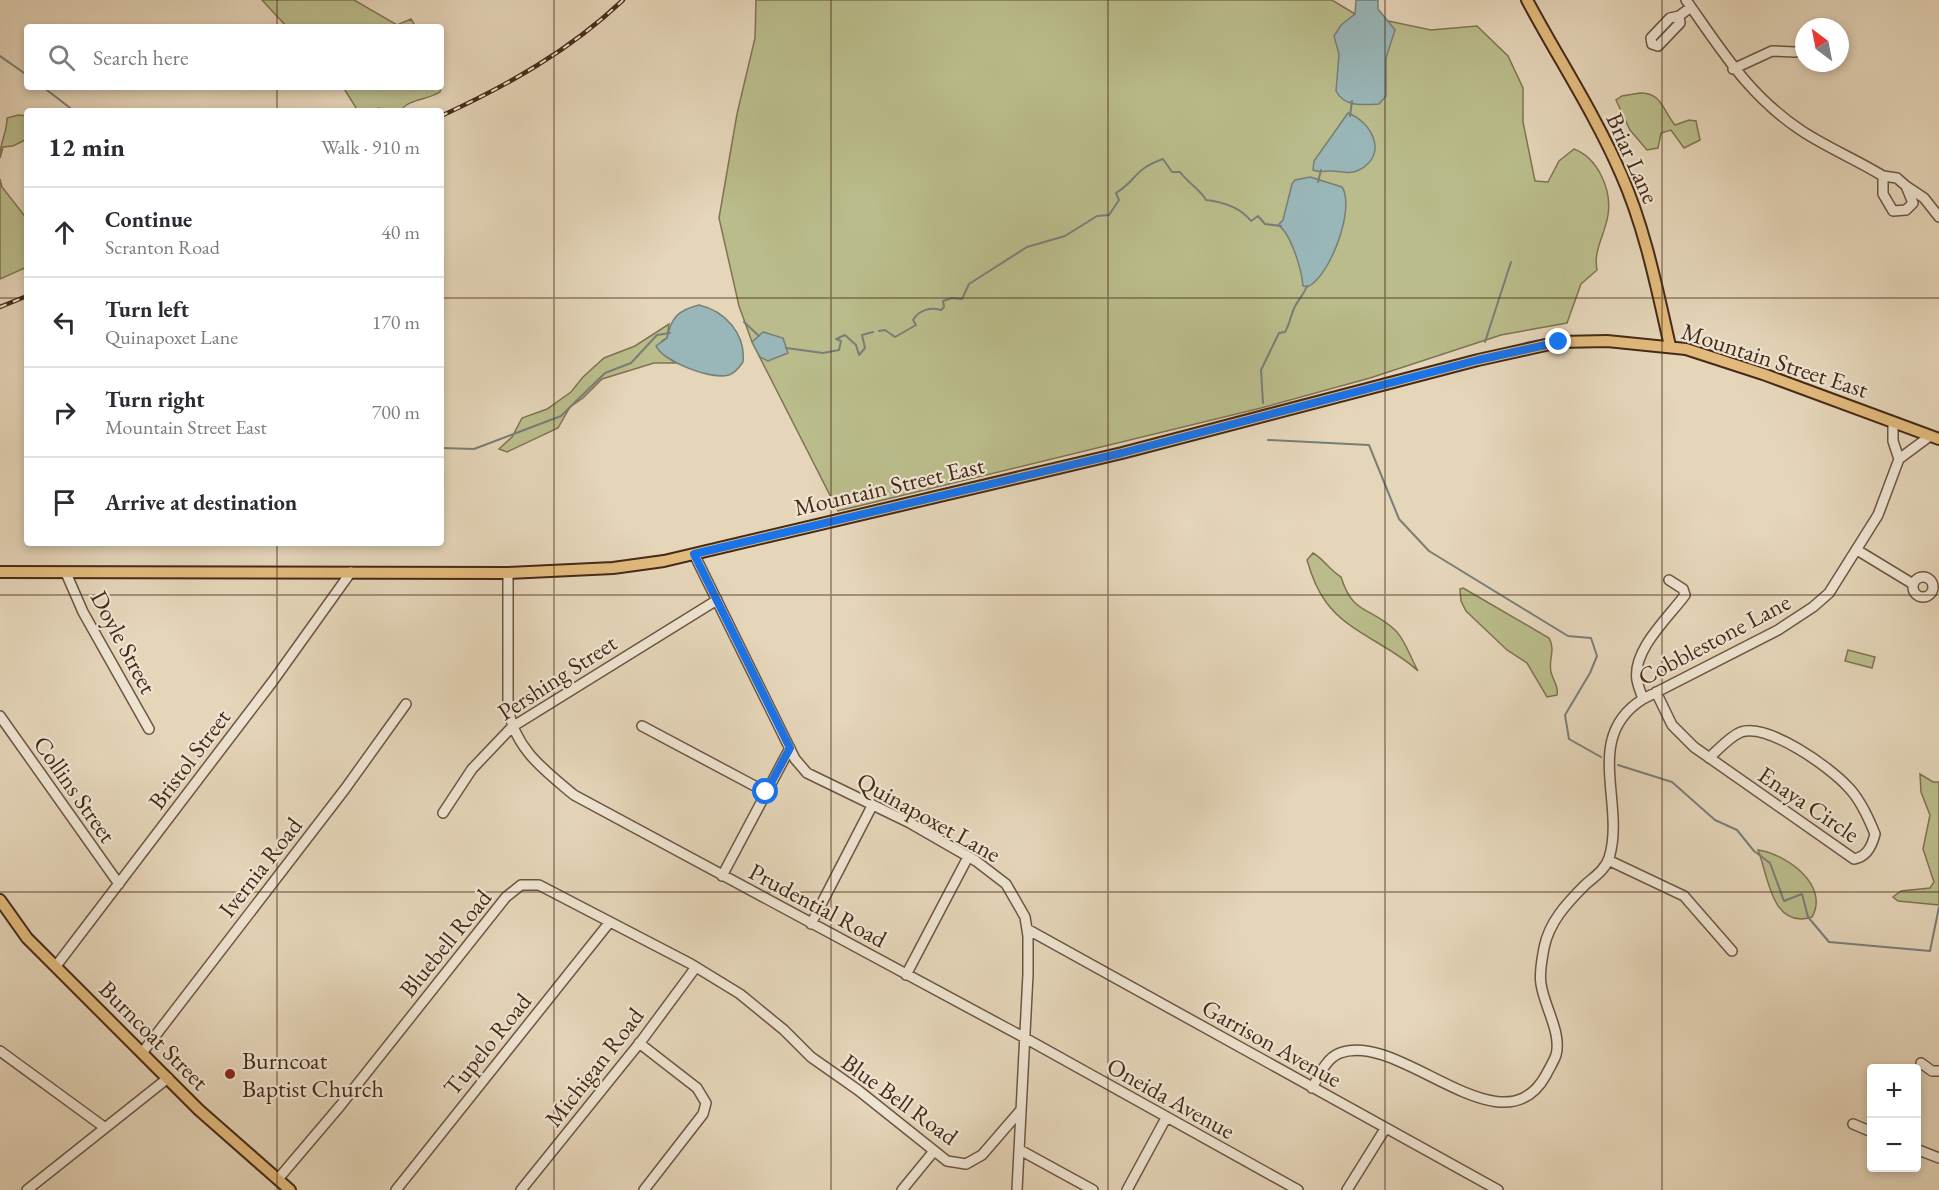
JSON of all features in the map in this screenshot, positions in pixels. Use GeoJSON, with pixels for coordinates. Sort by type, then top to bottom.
{"type":"FeatureCollection","features":[{"type":"Feature","properties":{"kind":"main road","name":"Briar Lane"},"geometry":{"type":"LineString","coordinates":[[1527,0],[1603,135],[1622,175],[1644,238],[1670,346]]}},
{"type":"Feature","properties":{"kind":"main road","name":"Mountain Street East"},"geometry":{"type":"LineString","coordinates":[[0,572],[508,573],[613,568],[694,554],[1122,453],[1515,351],[1584,341],[1670,346],[1732,363],[1935,437]]}},
{"type":"Feature","properties":{"kind":"main road","name":"Burncoat Street"},"geometry":{"type":"LineString","coordinates":[[0,900],[27,938],[199,1110],[290,1190]]}},
{"type":"Feature","properties":{"kind":"street"},"geometry":{"type":"LineString","coordinates":[[1679,16],[1688,3],[1733,69],[1754,92],[1801,130],[1883,176],[1897,178],[1924,198],[1939,217]]}},
{"type":"Feature","properties":{"kind":"street"},"geometry":{"type":"LineString","coordinates":[[1733,69],[1772,51],[1795,52]]}},
{"type":"Feature","properties":{"kind":"street"},"geometry":{"type":"LineString","coordinates":[[1883,176],[1884,198],[1898,213],[1913,203],[1912,194],[1906,186]]}},
{"type":"Feature","properties":{"kind":"street"},"geometry":{"type":"LineString","coordinates":[[1893,422],[1893,441],[1899,459],[1935,437]]}},
{"type":"Feature","properties":{"kind":"street","name":"Cobblestone Lane"},"geometry":{"type":"LineString","coordinates":[[1312,1088],[1325,1065],[1339,1053],[1360,1052],[1393,1057],[1488,1102],[1507,1101],[1532,1092],[1544,1078],[1556,1054],[1555,1034],[1540,983],[1544,946],[1559,913],[1602,870],[1608,860],[1612,830],[1611,740],[1619,722],[1634,705],[1799,618],[1829,593],[1878,515],[1899,459]]}},
{"type":"Feature","properties":{"kind":"street"},"geometry":{"type":"LineString","coordinates":[[1857,550],[1913,584]]}},
{"type":"Feature","properties":{"kind":"street","name":"Quinapoxet Lane"},"geometry":{"type":"LineString","coordinates":[[694,554],[790,748],[807,773],[910,823],[968,856],[1006,884],[1025,917],[1027,929],[1025,1038],[1017,1190]]}},
{"type":"Feature","properties":{"kind":"street","name":"Bristol Street"},"geometry":{"type":"LineString","coordinates":[[56,966],[351,572]]}},
{"type":"Feature","properties":{"kind":"street","name":"Doyle Street"},"geometry":{"type":"LineString","coordinates":[[66,573],[83,612],[149,729]]}},
{"type":"Feature","properties":{"kind":"street"},"geometry":{"type":"LineString","coordinates":[[508,573],[508,707],[512,727]]}},
{"type":"Feature","properties":{"kind":"street"},"geometry":{"type":"LineString","coordinates":[[1644,699],[1637,679],[1638,663],[1645,648],[1685,595],[1683,589],[1669,580]]}},
{"type":"Feature","properties":{"kind":"street","name":"Pershing Street"},"geometry":{"type":"LineString","coordinates":[[443,813],[472,769],[512,727],[717,600]]}},
{"type":"Feature","properties":{"kind":"street","name":"Enaya Circle"},"geometry":{"type":"LineString","coordinates":[[1656,692],[1672,725],[1709,758],[1854,860],[1861,858],[1871,847],[1875,834],[1849,788],[1779,737],[1760,730],[1742,732],[1728,740],[1709,758]]}},
{"type":"Feature","properties":{"kind":"street","name":"Ivernia Road"},"geometry":{"type":"LineString","coordinates":[[142,1053],[350,782],[406,704]]}},
{"type":"Feature","properties":{"kind":"street","name":"Collins Street"},"geometry":{"type":"LineString","coordinates":[[0,716],[119,884]]}},
{"type":"Feature","properties":{"kind":"street"},"geometry":{"type":"LineString","coordinates":[[642,726],[766,792]]}},
{"type":"Feature","properties":{"kind":"street","name":"Prudential Road"},"geometry":{"type":"LineString","coordinates":[[512,727],[531,758],[574,795],[592,806],[1025,1038]]}},
{"type":"Feature","properties":{"kind":"street"},"geometry":{"type":"LineString","coordinates":[[722,876],[790,748]]}},
{"type":"Feature","properties":{"kind":"street"},"geometry":{"type":"LineString","coordinates":[[811,924],[872,806]]}},
{"type":"Feature","properties":{"kind":"street"},"geometry":{"type":"LineString","coordinates":[[906,975],[968,856]]}},
{"type":"Feature","properties":{"kind":"street"},"geometry":{"type":"LineString","coordinates":[[1608,860],[1684,896],[1732,951]]}},
{"type":"Feature","properties":{"kind":"street","name":"Bluebell Road"},"geometry":{"type":"LineString","coordinates":[[278,1179],[340,1106],[506,897],[521,885],[539,885],[696,967],[757,1008]]}},
{"type":"Feature","properties":{"kind":"street","name":"Tupelo Road"},"geometry":{"type":"LineString","coordinates":[[396,1190],[609,923]]}},
{"type":"Feature","properties":{"kind":"street","name":"Garrison Avenue"},"geometry":{"type":"LineString","coordinates":[[1027,929],[1498,1190]]}},
{"type":"Feature","properties":{"kind":"street","name":"Michigan Road"},"geometry":{"type":"LineString","coordinates":[[521,1190],[639,1043],[696,967]]}},
{"type":"Feature","properties":{"kind":"street","name":"Blue Bell Road"},"geometry":{"type":"LineString","coordinates":[[757,1008],[811,1057],[858,1090],[947,1161],[966,1164],[982,1155],[1020,1111]]}},
{"type":"Feature","properties":{"kind":"street","name":"Oneida Avenue"},"geometry":{"type":"LineString","coordinates":[[1025,1038],[1298,1190]]}},
{"type":"Feature","properties":{"kind":"street"},"geometry":{"type":"LineString","coordinates":[[639,1043],[697,1088],[706,1103],[699,1120],[644,1190]]}},
{"type":"Feature","properties":{"kind":"street"},"geometry":{"type":"LineString","coordinates":[[0,1051],[104,1127]]}},
{"type":"Feature","properties":{"kind":"street"},"geometry":{"type":"LineString","coordinates":[[1921,1063],[1932,1071],[1939,1071]]}},
{"type":"Feature","properties":{"kind":"street"},"geometry":{"type":"LineString","coordinates":[[27,1190],[168,1078]]}},
{"type":"Feature","properties":{"kind":"street"},"geometry":{"type":"LineString","coordinates":[[1127,1190],[1166,1118]]}},
{"type":"Feature","properties":{"kind":"street"},"geometry":{"type":"LineString","coordinates":[[1853,1124],[1867,1129]]}},
{"type":"Feature","properties":{"kind":"street"},"geometry":{"type":"LineString","coordinates":[[1347,1190],[1385,1129]]}},
{"type":"Feature","properties":{"kind":"street"},"geometry":{"type":"LineString","coordinates":[[1020,1150],[1093,1190]]}},
{"type":"Feature","properties":{"kind":"street"},"geometry":{"type":"LineString","coordinates":[[903,1190],[934,1151]]}},
{"type":"Feature","properties":{"kind":"street"},"geometry":{"type":"LineString","coordinates":[[1921,1151],[1939,1158]]}},
{"type":"Feature","properties":{"kind":"green space"},"geometry":{"type":"Polygon","coordinates":[[[262,0],[354,0],[395,24],[284,24],[262,0]]]}},
{"type":"Feature","properties":{"kind":"green space"},"geometry":{"type":"Polygon","coordinates":[[[756,0],[1332,0],[1355,14],[1431,30],[1477,26],[1508,56],[1523,88],[1523,122],[1535,181],[1548,182],[1559,161],[1574,149],[1583,153],[1590,160],[1601,176],[1609,205],[1607,222],[1597,256],[1597,270],[1581,284],[1567,323],[1501,335],[1370,378],[1261,408],[838,511],[752,342],[739,306],[719,218],[737,114],[755,38],[756,0]]]}},
{"type":"Feature","properties":{"kind":"green space"},"geometry":{"type":"Polygon","coordinates":[[[411,19],[414,24],[399,24],[411,19]]]}},
{"type":"Feature","properties":{"kind":"green space"},"geometry":{"type":"Polygon","coordinates":[[[345,90],[440,90],[435,95],[408,104],[403,108],[356,108],[345,90]]]}},
{"type":"Feature","properties":{"kind":"green space"},"geometry":{"type":"Polygon","coordinates":[[[1640,93],[1657,99],[1675,125],[1689,120],[1696,121],[1700,140],[1684,148],[1671,130],[1661,133],[1658,148],[1647,150],[1630,130],[1616,100],[1622,96],[1640,93]]]}},
{"type":"Feature","properties":{"kind":"green space"},"geometry":{"type":"Polygon","coordinates":[[[24,116],[24,140],[13,146],[3,147],[0,158],[1,146],[7,118],[24,116]]]}},
{"type":"Feature","properties":{"kind":"green space"},"geometry":{"type":"Polygon","coordinates":[[[0,179],[2,187],[24,215],[24,268],[0,279],[0,179]]]}},
{"type":"Feature","properties":{"kind":"green space"},"geometry":{"type":"Polygon","coordinates":[[[669,324],[667,338],[662,341],[663,352],[675,363],[654,363],[602,379],[570,407],[558,428],[507,452],[499,449],[512,437],[522,418],[547,409],[571,392],[583,377],[604,358],[635,346],[669,324]]]}},
{"type":"Feature","properties":{"kind":"green space"},"geometry":{"type":"Polygon","coordinates":[[[1313,553],[1341,577],[1351,598],[1357,604],[1386,622],[1399,634],[1418,671],[1335,613],[1312,576],[1307,560],[1313,553]]]}},
{"type":"Feature","properties":{"kind":"green space"},"geometry":{"type":"Polygon","coordinates":[[[1463,588],[1549,638],[1552,647],[1550,668],[1557,695],[1547,697],[1527,663],[1507,650],[1466,611],[1461,601],[1460,589],[1463,588]]]}},
{"type":"Feature","properties":{"kind":"green space"},"geometry":{"type":"Polygon","coordinates":[[[1848,650],[1875,657],[1872,668],[1845,661],[1848,650]]]}},
{"type":"Feature","properties":{"kind":"green space"},"geometry":{"type":"Polygon","coordinates":[[[1920,774],[1933,782],[1939,782],[1939,905],[1898,901],[1893,897],[1901,891],[1930,888],[1934,882],[1923,849],[1930,815],[1921,792],[1920,774]]]}},
{"type":"Feature","properties":{"kind":"green space"},"geometry":{"type":"Polygon","coordinates":[[[1758,850],[1781,858],[1802,873],[1815,894],[1816,905],[1812,917],[1798,919],[1788,915],[1780,908],[1773,897],[1758,850]]]}},
{"type":"Feature","properties":{"kind":"water"},"geometry":{"type":"Polygon","coordinates":[[[1356,0],[1378,0],[1378,9],[1395,30],[1386,58],[1386,96],[1379,104],[1360,105],[1349,102],[1339,96],[1336,91],[1339,54],[1334,36],[1341,25],[1355,14],[1356,0]]]}},
{"type":"Feature","properties":{"kind":"water"},"geometry":{"type":"Polygon","coordinates":[[[1348,113],[1357,117],[1370,131],[1374,139],[1373,156],[1368,164],[1352,172],[1313,170],[1314,161],[1348,113]]]}},
{"type":"Feature","properties":{"kind":"water"},"geometry":{"type":"Polygon","coordinates":[[[1310,177],[1342,187],[1346,210],[1338,242],[1324,271],[1307,287],[1303,286],[1291,244],[1283,229],[1278,225],[1283,220],[1292,184],[1295,180],[1310,177]]]}},
{"type":"Feature","properties":{"kind":"water"},"geometry":{"type":"Polygon","coordinates":[[[699,305],[725,318],[732,325],[741,342],[743,362],[729,375],[711,375],[678,364],[656,346],[667,338],[671,325],[681,312],[699,305]]]}},
{"type":"Feature","properties":{"kind":"water"},"geometry":{"type":"Polygon","coordinates":[[[763,332],[783,338],[788,353],[768,361],[760,357],[752,342],[763,332]]]}},
{"type":"Feature","properties":{"kind":"waterway"},"geometry":{"type":"LineString","coordinates":[[0,56],[24,73]]}},
{"type":"Feature","properties":{"kind":"waterway"},"geometry":{"type":"LineString","coordinates":[[47,90],[70,108]]}},
{"type":"Feature","properties":{"kind":"waterway"},"geometry":{"type":"LineString","coordinates":[[1350,116],[1352,101]]}},
{"type":"Feature","properties":{"kind":"waterway"},"geometry":{"type":"LineString","coordinates":[[879,331],[885,330],[895,337],[916,325],[913,320],[922,312],[929,309],[941,310],[944,307],[943,301],[952,298],[962,299],[969,284],[1027,247],[1065,236],[1097,216],[1109,215],[1119,200],[1116,193],[1146,167],[1163,159],[1172,172],[1180,172],[1206,200],[1231,206],[1251,221],[1258,216],[1265,224],[1281,226]]}},
{"type":"Feature","properties":{"kind":"waterway"},"geometry":{"type":"LineString","coordinates":[[1318,182],[1321,170]]}},
{"type":"Feature","properties":{"kind":"waterway"},"geometry":{"type":"LineString","coordinates":[[1485,342],[1511,262]]}},
{"type":"Feature","properties":{"kind":"waterway"},"geometry":{"type":"LineString","coordinates":[[1263,403],[1261,370],[1279,333],[1285,332],[1295,306],[1307,286]]}},
{"type":"Feature","properties":{"kind":"waterway"},"geometry":{"type":"LineString","coordinates":[[744,322],[759,336]]}},
{"type":"Feature","properties":{"kind":"waterway"},"geometry":{"type":"LineString","coordinates":[[786,348],[823,353],[839,350],[841,341],[836,339],[845,335],[856,345],[859,355],[865,348],[862,335],[873,332]]}},
{"type":"Feature","properties":{"kind":"waterway"},"geometry":{"type":"LineString","coordinates":[[444,448],[474,449],[561,416],[605,373],[631,363],[657,335],[670,333]]}},
{"type":"Feature","properties":{"kind":"waterway"},"geometry":{"type":"LineString","coordinates":[[1268,440],[1369,445],[1399,519],[1429,551],[1568,636],[1591,638],[1597,656],[1590,673],[1565,715],[1569,739],[1601,757]]}},
{"type":"Feature","properties":{"kind":"waterway"},"geometry":{"type":"LineString","coordinates":[[1618,765],[1672,782],[1715,820],[1737,830],[1754,851],[1770,863],[1784,901],[1802,894],[1808,917],[1829,942],[1930,951],[1939,907]]}},
{"type":"Feature","properties":{"kind":"railway"},"geometry":{"type":"LineString","coordinates":[[444,115],[537,66],[581,35],[623,0]]}},
{"type":"Feature","properties":{"kind":"railway"},"geometry":{"type":"LineString","coordinates":[[0,307],[24,297]]}},
{"type":"Feature","properties":{"kind":"place","name":"Burncoat Baptist Church"},"geometry":{"type":"Point","coordinates":[230,1074]}},
{"type":"Feature","properties":{"kind":"route"},"geometry":{"type":"LineString","coordinates":[[766,792],[790,748],[694,554],[1122,453],[1478,360],[1559,342]]}}]}
